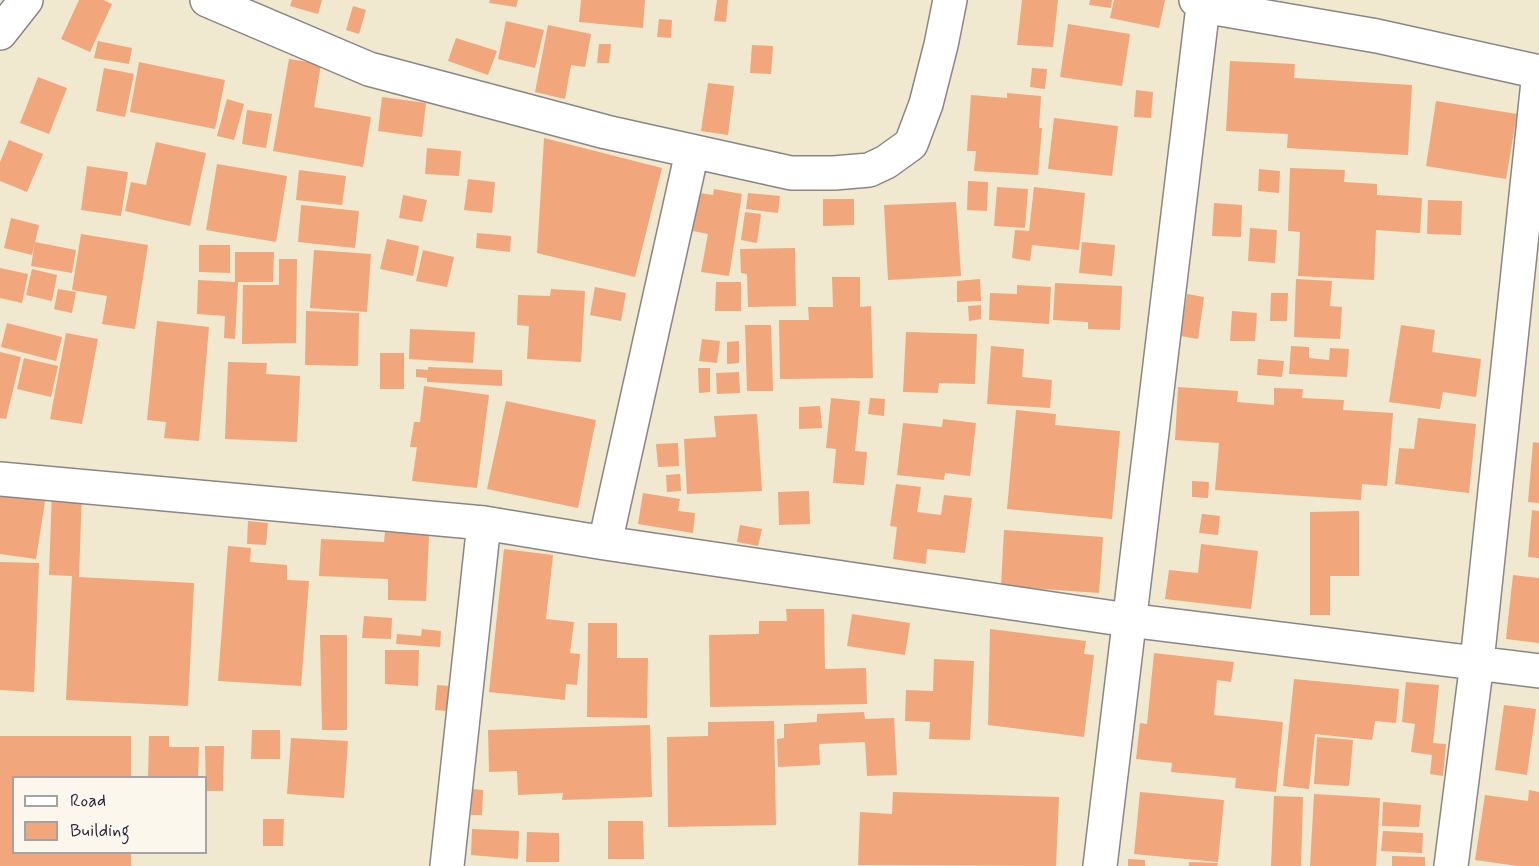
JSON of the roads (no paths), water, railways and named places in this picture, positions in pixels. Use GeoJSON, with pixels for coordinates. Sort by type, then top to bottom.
{"type":"FeatureCollection","features":[{"type":"Feature","properties":{"kind":"street"},"geometry":{"type":"LineString","coordinates":[[0,33],[26,0]]}},
{"type":"Feature","properties":{"kind":"street"},"geometry":{"type":"LineString","coordinates":[[207,0],[369,69],[606,132],[791,173],[869,170],[886,162],[911,144],[926,104],[950,0]]}},
{"type":"Feature","properties":{"kind":"street"},"geometry":{"type":"LineString","coordinates":[[1100,866],[1200,3],[1377,36],[1539,72],[1477,662],[1451,866]]}},
{"type":"Feature","properties":{"kind":"street"},"geometry":{"type":"LineString","coordinates":[[605,543],[692,152]]}},
{"type":"Feature","properties":{"kind":"street"},"geometry":{"type":"LineString","coordinates":[[0,479],[484,523],[1128,620],[1539,671]]}},
{"type":"Feature","properties":{"kind":"street"},"geometry":{"type":"LineString","coordinates":[[447,866],[484,523]]}}]}
